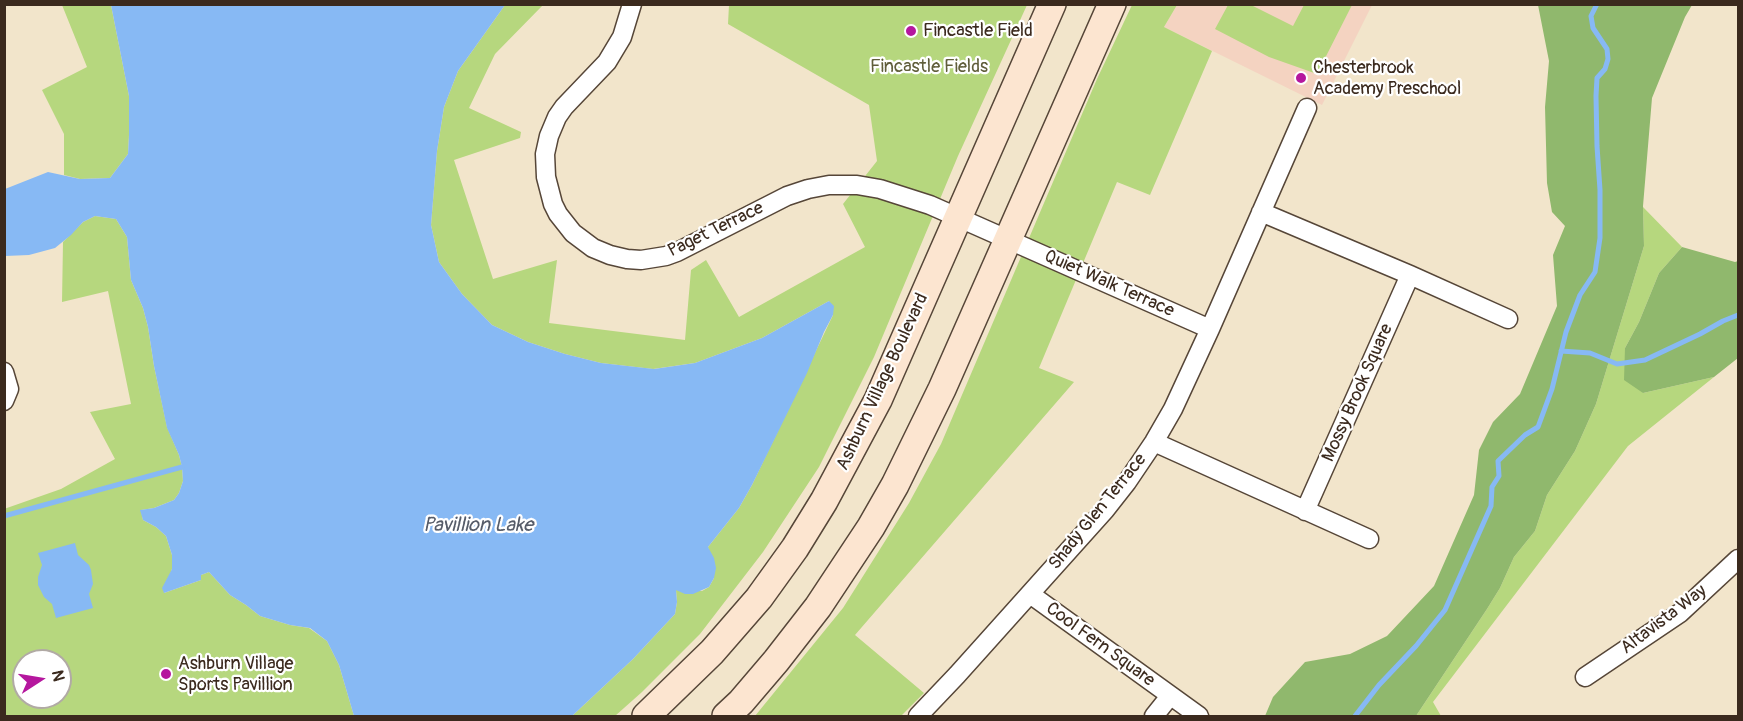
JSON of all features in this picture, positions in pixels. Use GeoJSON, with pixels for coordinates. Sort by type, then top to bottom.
{"type":"FeatureCollection","features":[{"type":"Feature","properties":{"kind":"main road","name":"Ashburn Village Boulevard"},"geometry":{"type":"LineString","coordinates":[[659,713],[759,598],[795,548],[824,501],[878,400],[1052,4]]}},
{"type":"Feature","properties":{"kind":"main road"},"geometry":{"type":"LineString","coordinates":[[726,717],[769,669],[818,607],[871,527],[895,485],[921,435],[1112,4]]}},
{"type":"Feature","properties":{"kind":"street","name":"Paget Terrace"},"geometry":{"type":"LineString","coordinates":[[632,4],[622,37],[607,62],[557,117],[545,154],[546,177],[552,204],[573,233],[583,242],[610,255],[627,259],[640,260],[666,256],[787,196],[829,185],[857,185],[880,189],[923,202],[1008,239]]}},
{"type":"Feature","properties":{"kind":"street","name":"Shady Glen Terrace"},"geometry":{"type":"LineString","coordinates":[[918,717],[1105,510],[1154,442],[1173,409],[1210,329],[1307,108]]}},
{"type":"Feature","properties":{"kind":"street"},"geometry":{"type":"LineString","coordinates":[[1261,212],[1410,274],[1508,319]]}},
{"type":"Feature","properties":{"kind":"street","name":"Quiet Walk Terrace"},"geometry":{"type":"LineString","coordinates":[[1008,239],[1210,329]]}},
{"type":"Feature","properties":{"kind":"street","name":"Mossy Brook Square"},"geometry":{"type":"LineString","coordinates":[[1305,511],[1410,274]]}},
{"type":"Feature","properties":{"kind":"street"},"geometry":{"type":"LineString","coordinates":[[4,372],[9,389],[4,401]]}},
{"type":"Feature","properties":{"kind":"street"},"geometry":{"type":"LineString","coordinates":[[1154,442],[1369,539]]}},
{"type":"Feature","properties":{"kind":"street","name":"Altavista Way"},"geometry":{"type":"LineString","coordinates":[[1585,677],[1680,613],[1738,559]]}},
{"type":"Feature","properties":{"kind":"street","name":"Cool Fern Square"},"geometry":{"type":"LineString","coordinates":[[1030,594],[1199,717]]}},
{"type":"Feature","properties":{"kind":"street","name":"Cool Fern Square"},"geometry":{"type":"LineString","coordinates":[[1154,717],[1170,696]]}},
{"type":"Feature","properties":{"kind":"shaded area","name":"Chesterbrook Academy Preschool"},"geometry":{"type":"Polygon","coordinates":[[[1177,5],[1372,5],[1322,105],[1164,27],[1177,5]]]}},
{"type":"Feature","properties":{"kind":"green space"},"geometry":{"type":"Polygon","coordinates":[[[62,5],[111,5],[129,96],[129,135],[128,154],[110,178],[80,179],[64,175],[64,134],[42,90],[87,67],[62,5]]]}},
{"type":"Feature","properties":{"kind":"green space","name":"Fincastle Fields"},"geometry":{"type":"Polygon","coordinates":[[[505,5],[543,5],[495,54],[469,108],[521,132],[520,138],[454,160],[493,279],[557,260],[549,323],[685,340],[691,270],[706,260],[739,317],[865,247],[843,204],[877,161],[869,105],[728,24],[729,5],[1027,5],[958,156],[874,357],[819,467],[763,552],[700,634],[615,716],[572,716],[633,659],[675,614],[676,590],[702,591],[709,587],[714,578],[708,547],[739,508],[752,485],[833,315],[829,301],[762,338],[695,363],[653,369],[601,363],[565,354],[528,342],[492,325],[462,294],[439,262],[431,225],[437,151],[444,107],[458,71],[505,5]]]}},
{"type":"Feature","properties":{"kind":"green space"},"geometry":{"type":"Polygon","coordinates":[[[1132,5],[1177,5],[1164,27],[1212,51],[1150,195],[1117,182],[1039,368],[1074,382],[855,635],[924,693],[901,716],[755,716],[843,608],[909,503],[941,444],[1097,79],[1132,5]]]}},
{"type":"Feature","properties":{"kind":"green space"},"geometry":{"type":"Polygon","coordinates":[[[1228,5],[1251,5],[1293,26],[1304,5],[1352,5],[1317,74],[1269,57],[1215,29],[1228,5]]]}},
{"type":"Feature","properties":{"kind":"green space"},"geometry":{"type":"Polygon","coordinates":[[[1538,5],[1692,5],[1652,98],[1643,206],[1644,246],[1596,404],[1575,451],[1547,495],[1535,531],[1514,557],[1500,588],[1416,716],[1265,716],[1273,697],[1305,662],[1350,654],[1387,636],[1434,586],[1474,495],[1479,450],[1493,422],[1520,394],[1557,306],[1553,255],[1565,226],[1552,212],[1547,183],[1545,107],[1549,61],[1538,5]]]}},
{"type":"Feature","properties":{"kind":"green space"},"geometry":{"type":"Polygon","coordinates":[[[1643,207],[1682,247],[1659,273],[1639,322],[1625,348],[1643,393],[1714,377],[1628,446],[1433,702],[1441,716],[1416,716],[1500,588],[1514,557],[1535,531],[1547,495],[1575,451],[1596,404],[1644,246],[1643,207]]]}},
{"type":"Feature","properties":{"kind":"green space","name":"Ashburn Village Sports Pavillion"},"geometry":{"type":"Polygon","coordinates":[[[95,216],[116,219],[127,237],[131,280],[143,308],[167,427],[182,467],[183,481],[174,500],[154,508],[141,510],[143,520],[166,536],[172,555],[172,569],[164,593],[201,580],[201,575],[209,572],[230,595],[260,616],[309,628],[327,641],[339,665],[354,716],[5,716],[4,509],[61,489],[115,459],[90,412],[131,404],[108,291],[62,302],[63,242],[83,222],[95,216]]]}},
{"type":"Feature","properties":{"kind":"green space"},"geometry":{"type":"Polygon","coordinates":[[[1682,247],[1738,261],[1738,358],[1714,377],[1643,393],[1624,380],[1625,348],[1639,322],[1659,273],[1682,247]]]}},
{"type":"Feature","properties":{"kind":"water","name":"Pavillion Lake"},"geometry":{"type":"Polygon","coordinates":[[[111,5],[505,5],[458,71],[444,107],[437,151],[431,225],[439,262],[462,294],[492,325],[528,342],[565,354],[601,363],[654,369],[695,363],[762,338],[829,301],[834,306],[833,315],[807,373],[752,485],[739,508],[708,547],[716,568],[709,587],[693,594],[685,594],[676,590],[675,614],[633,659],[572,716],[354,716],[339,665],[327,641],[310,628],[260,616],[230,595],[209,572],[201,575],[201,580],[164,593],[162,588],[172,569],[172,555],[166,536],[143,520],[140,510],[154,508],[174,500],[183,481],[182,467],[167,428],[143,308],[131,280],[127,237],[116,219],[95,216],[83,222],[55,248],[29,255],[5,256],[5,189],[48,172],[80,179],[110,178],[128,154],[129,96],[111,5]]]}},
{"type":"Feature","properties":{"kind":"water"},"geometry":{"type":"Polygon","coordinates":[[[75,543],[78,555],[91,570],[93,584],[89,594],[93,608],[56,618],[52,604],[44,597],[38,585],[42,565],[38,553],[75,543]]]}},
{"type":"Feature","properties":{"kind":"waterway"},"geometry":{"type":"LineString","coordinates":[[1355,716],[1445,610],[1491,506],[1492,487],[1499,476],[1498,461],[1525,435],[1538,427],[1552,389],[1566,332],[1580,295],[1595,272],[1600,238],[1597,78],[1605,69],[1608,59],[1607,49],[1593,28],[1591,16],[1597,4]]}},
{"type":"Feature","properties":{"kind":"waterway"},"geometry":{"type":"LineString","coordinates":[[1561,351],[1590,353],[1617,364],[1645,360],[1738,315]]}},
{"type":"Feature","properties":{"kind":"waterway"},"geometry":{"type":"LineString","coordinates":[[4,516],[182,467]]}},
{"type":"Feature","properties":{"kind":"place","name":"Fincastle Field"},"geometry":{"type":"Point","coordinates":[911,31]}},
{"type":"Feature","properties":{"kind":"place","name":"Chesterbrook Academy Preschool"},"geometry":{"type":"Point","coordinates":[1301,78]}},
{"type":"Feature","properties":{"kind":"place","name":"Ashburn Village Sports Pavillion"},"geometry":{"type":"Point","coordinates":[166,674]}}]}
